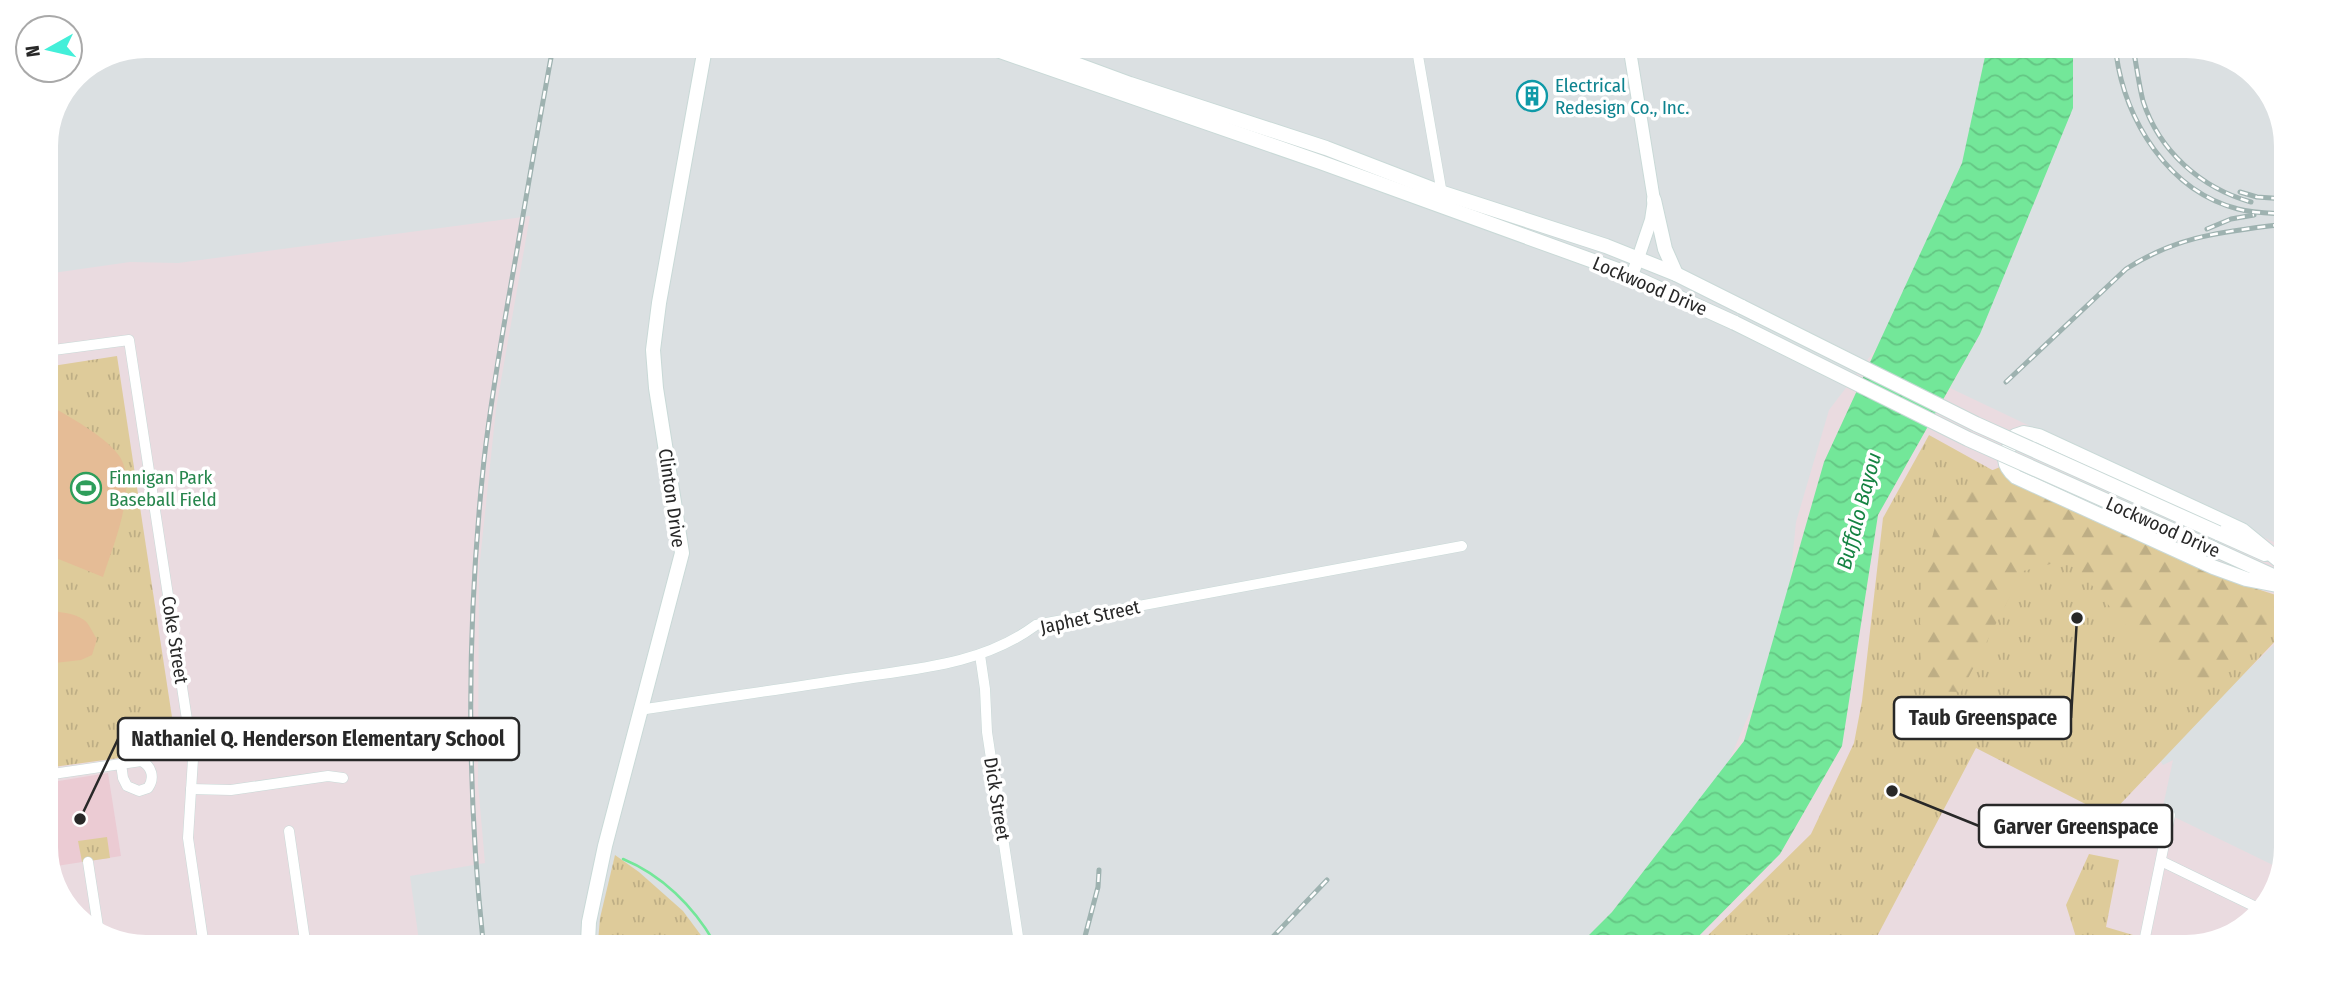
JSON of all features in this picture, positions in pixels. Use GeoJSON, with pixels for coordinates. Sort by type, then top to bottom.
{"type":"FeatureCollection","features":[{"type":"Feature","properties":{"kind":"main road","name":"Clinton Drive"},"geometry":{"type":"LineString","coordinates":[[588,935],[605,846],[682,553],[656,388],[653,350],[703,58]]}},
{"type":"Feature","properties":{"kind":"main road","name":"Lockwood Drive"},"geometry":{"type":"LineString","coordinates":[[1025,58],[1606,246],[1676,274],[1976,424],[2274,558]]}},
{"type":"Feature","properties":{"kind":"main road","name":"Lockwood Drive"},"geometry":{"type":"LineString","coordinates":[[1059,58],[1227,122]]}},
{"type":"Feature","properties":{"kind":"main road","name":"Lockwood Drive"},"geometry":{"type":"LineString","coordinates":[[1323,155],[1450,209],[1632,276],[1735,323],[1968,439],[2274,576]]}},
{"type":"Feature","properties":{"kind":"main road"},"geometry":{"type":"LineString","coordinates":[[1654,200],[1665,249],[1676,274]]}},
{"type":"Feature","properties":{"kind":"main road"},"geometry":{"type":"LineString","coordinates":[[2274,556],[2242,530],[2039,436],[2024,433],[2015,436],[2005,457],[2007,469],[2016,477],[2213,566],[2246,579],[2274,584]]}},
{"type":"Feature","properties":{"kind":"street"},"geometry":{"type":"LineString","coordinates":[[1418,58],[1440,192],[1450,209]]}},
{"type":"Feature","properties":{"kind":"street"},"geometry":{"type":"LineString","coordinates":[[1631,58],[1654,200],[1651,220],[1632,276]]}},
{"type":"Feature","properties":{"kind":"street","name":"Coke Street"},"geometry":{"type":"LineString","coordinates":[[58,349],[129,340],[193,759],[188,838],[202,935]]}},
{"type":"Feature","properties":{"kind":"street","name":"Japhet Street"},"geometry":{"type":"LineString","coordinates":[[640,710],[939,666],[980,655],[1015,640],[1036,625],[1462,546]]}},
{"type":"Feature","properties":{"kind":"street","name":"Dick Street"},"geometry":{"type":"LineString","coordinates":[[980,655],[987,732],[1018,935]]}},
{"type":"Feature","properties":{"kind":"street"},"geometry":{"type":"LineString","coordinates":[[58,773],[121,764]]}},
{"type":"Feature","properties":{"kind":"street"},"geometry":{"type":"LineString","coordinates":[[191,789],[231,790],[328,776],[343,778]]}},
{"type":"Feature","properties":{"kind":"street"},"geometry":{"type":"LineString","coordinates":[[2146,935],[2170,815]]}},
{"type":"Feature","properties":{"kind":"street"},"geometry":{"type":"LineString","coordinates":[[289,831],[304,935]]}},
{"type":"Feature","properties":{"kind":"street"},"geometry":{"type":"LineString","coordinates":[[2161,861],[2253,905]]}},
{"type":"Feature","properties":{"kind":"street"},"geometry":{"type":"LineString","coordinates":[[88,862],[97,920]]}},
{"type":"Feature","properties":{"kind":"shaded area"},"geometry":{"type":"Polygon","coordinates":[[[1985,58],[1956,198],[1884,338],[1829,410],[1796,522],[1785,630],[1729,761],[1612,912],[1589,935],[418,935],[410,876],[485,863],[478,784],[479,570],[496,409],[530,216],[178,263],[130,262],[58,272],[58,140],[61,123],[76,92],[88,80],[112,64],[128,59],[1985,58]]]}},
{"type":"Feature","properties":{"kind":"shaded area"},"geometry":{"type":"Polygon","coordinates":[[[2073,58],[2204,59],[2220,64],[2249,83],[2270,117],[2274,140],[2274,542],[1950,388],[1980,334],[2073,91],[2073,58]]]}},
{"type":"Feature","properties":{"kind":"shaded area","name":"Finnigan Park Baseball Field"},"geometry":{"type":"Polygon","coordinates":[[[58,411],[106,442],[120,457],[125,469],[122,517],[103,577],[58,559],[58,411]]]}},
{"type":"Feature","properties":{"kind":"shaded area"},"geometry":{"type":"Polygon","coordinates":[[[58,611],[76,615],[86,621],[97,639],[92,655],[81,660],[58,663],[58,611]]]}},
{"type":"Feature","properties":{"kind":"shaded area"},"geometry":{"type":"Polygon","coordinates":[[[2274,645],[2273,865],[2162,811],[2173,760],[2163,765],[2158,757],[2274,645]]]}},
{"type":"Feature","properties":{"kind":"shaded area"},"geometry":{"type":"Polygon","coordinates":[[[108,773],[121,856],[59,866],[58,781],[108,773]]]}},
{"type":"Feature","properties":{"kind":"green space"},"geometry":{"type":"Polygon","coordinates":[[[117,356],[177,750],[58,766],[58,365],[117,356]]]}},
{"type":"Feature","properties":{"kind":"green space"},"geometry":{"type":"Polygon","coordinates":[[[1929,435],[2003,476],[2274,597],[2274,642],[2109,816],[1976,748],[1878,935],[1708,935],[1811,834],[1854,743],[1862,701],[1883,518],[1929,435]]]}},
{"type":"Feature","properties":{"kind":"green space"},"geometry":{"type":"Polygon","coordinates":[[[2000,467],[2010,479],[2167,552],[2274,594],[2274,619],[2197,692],[2142,645],[2070,559],[2023,571],[1961,692],[1925,691],[1919,641],[1923,572],[1936,523],[1974,478],[2000,467]]]}},
{"type":"Feature","properties":{"kind":"green space"},"geometry":{"type":"Polygon","coordinates":[[[107,837],[110,858],[82,862],[78,841],[107,837]]]}},
{"type":"Feature","properties":{"kind":"green space"},"geometry":{"type":"Polygon","coordinates":[[[2089,854],[2119,860],[2106,927],[2133,935],[2075,935],[2066,905],[2089,854]]]}},
{"type":"Feature","properties":{"kind":"green space"},"geometry":{"type":"Polygon","coordinates":[[[615,855],[639,872],[683,911],[701,935],[599,935],[615,855]]]}},
{"type":"Feature","properties":{"kind":"water","name":"Buffalo Bayou"},"geometry":{"type":"Polygon","coordinates":[[[1985,58],[2073,58],[2073,108],[1980,334],[1878,515],[1842,746],[1780,854],[1700,935],[1589,935],[1612,912],[1744,741],[1824,462],[1962,163],[1985,58]]]}},
{"type":"Feature","properties":{"kind":"waterway"},"geometry":{"type":"LineString","coordinates":[[623,859],[651,874],[675,893],[710,935]]}},
{"type":"Feature","properties":{"kind":"railway"},"geometry":{"type":"LineString","coordinates":[[482,935],[471,761],[472,640],[478,520],[498,357],[551,58]]}},
{"type":"Feature","properties":{"kind":"railway"},"geometry":{"type":"LineString","coordinates":[[2117,58],[2129,103],[2140,127],[2171,169],[2213,200],[2238,209],[2274,214]]}},
{"type":"Feature","properties":{"kind":"railway"},"geometry":{"type":"LineString","coordinates":[[2135,58],[2143,101],[2150,119],[2171,151],[2199,177],[2233,196],[2251,202]]}},
{"type":"Feature","properties":{"kind":"railway"},"geometry":{"type":"LineString","coordinates":[[2240,192],[2274,198]]}},
{"type":"Feature","properties":{"kind":"railway"},"geometry":{"type":"LineString","coordinates":[[2207,229],[2231,219],[2254,215]]}},
{"type":"Feature","properties":{"kind":"railway"},"geometry":{"type":"LineString","coordinates":[[2006,382],[2126,269],[2184,242],[2274,226]]}},
{"type":"Feature","properties":{"kind":"railway"},"geometry":{"type":"LineString","coordinates":[[1085,935],[1098,887],[1099,870]]}},
{"type":"Feature","properties":{"kind":"railway"},"geometry":{"type":"LineString","coordinates":[[1275,935],[1327,880]]}},
{"type":"Feature","properties":{"kind":"place","name":"Electrical Redesign Co., Inc."},"geometry":{"type":"Point","coordinates":[1532,96]}},
{"type":"Feature","properties":{"kind":"place","name":"Finnigan Park Baseball Field"},"geometry":{"type":"Point","coordinates":[86,488]}},
{"type":"Feature","properties":{"kind":"place","name":"Taub Greenspace"},"geometry":{"type":"Point","coordinates":[2077,618]}},
{"type":"Feature","properties":{"kind":"place","name":"Garver Greenspace"},"geometry":{"type":"Point","coordinates":[1892,791]}},
{"type":"Feature","properties":{"kind":"place","name":"Nathaniel Q. Henderson Elementary School"},"geometry":{"type":"Point","coordinates":[80,819]}}]}
